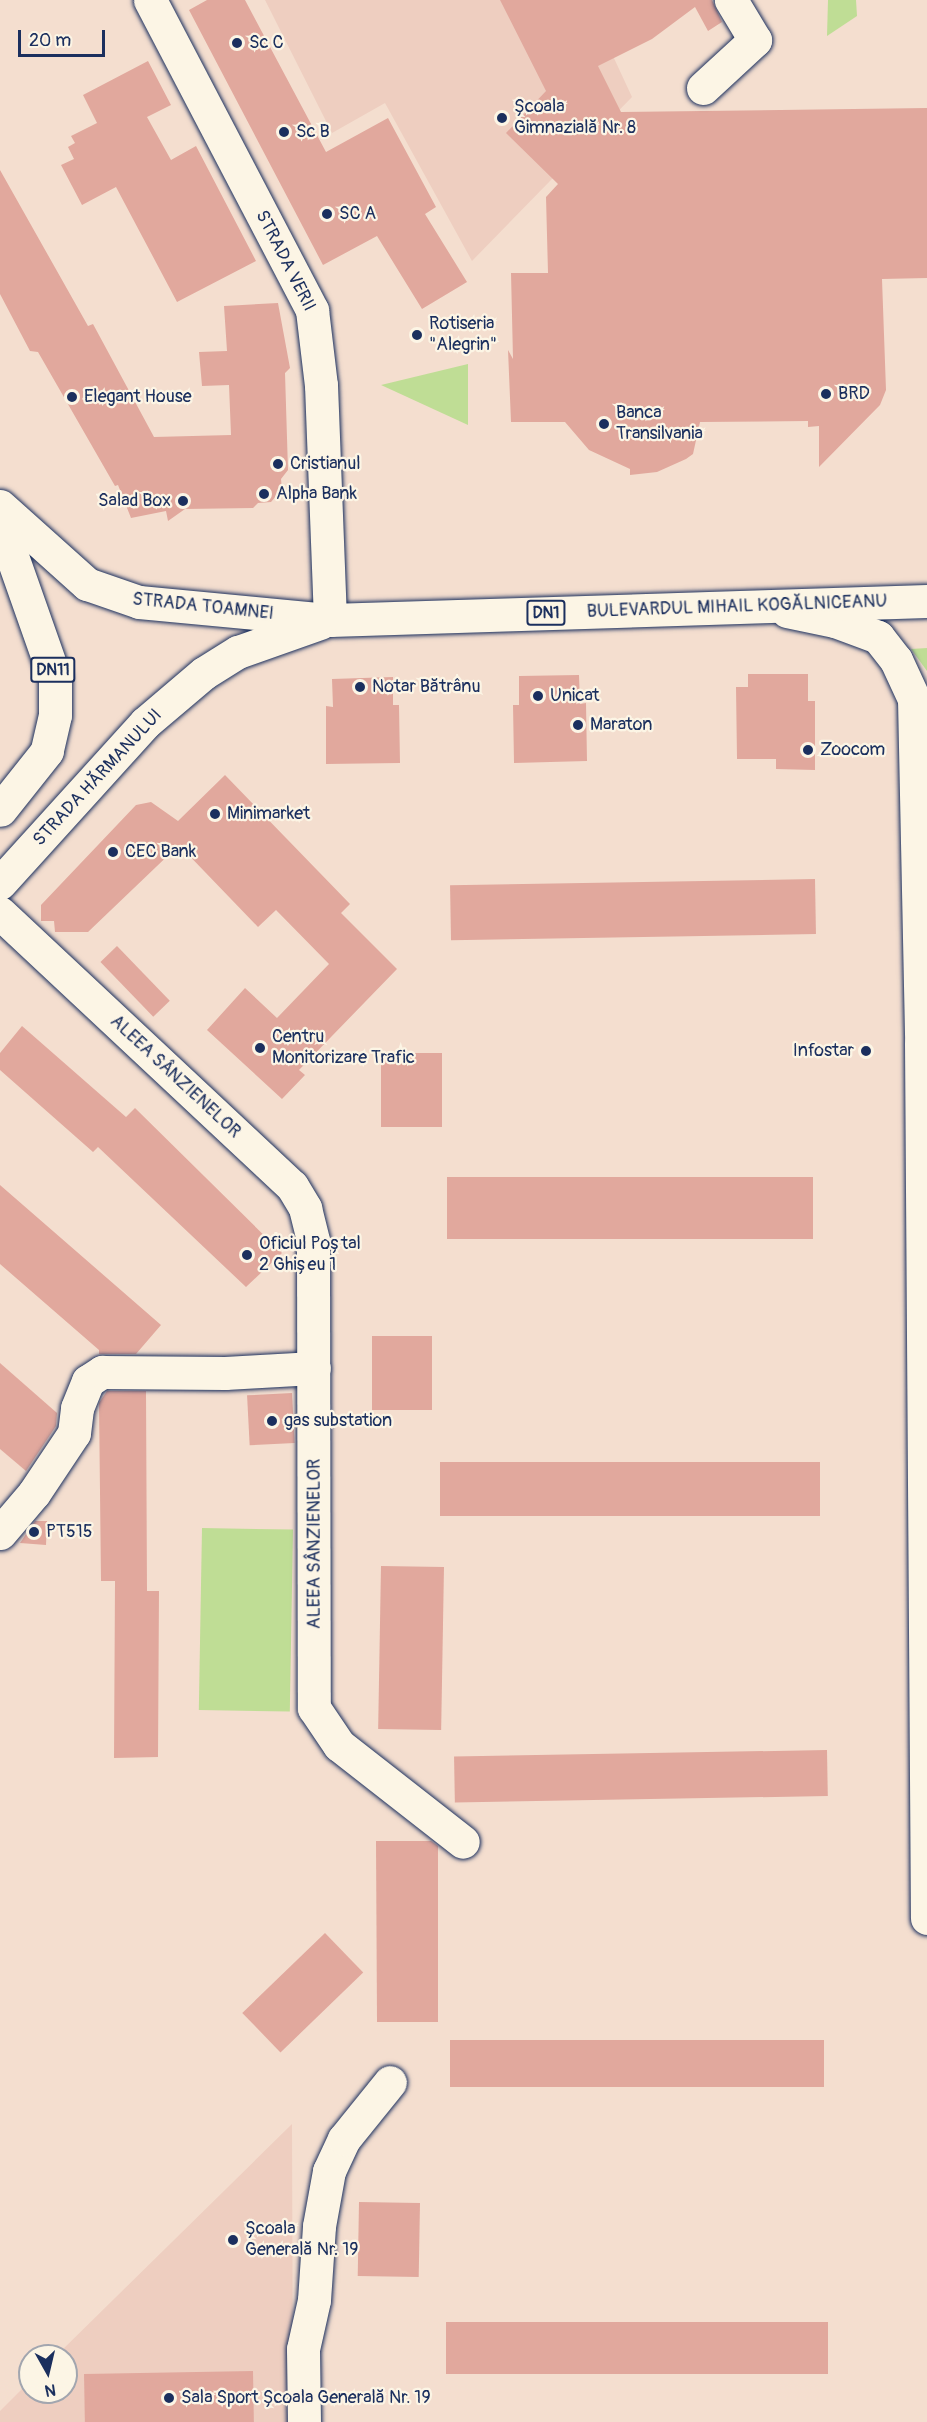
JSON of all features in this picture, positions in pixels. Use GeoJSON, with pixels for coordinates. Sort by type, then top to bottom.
{"type":"FeatureCollection","features":[{"type":"Feature","properties":{"kind":"main road","name":"STRADA VERII"},"geometry":{"type":"LineString","coordinates":[[150,0],[312,310],[321,385],[330,620]]}},
{"type":"Feature","properties":{"kind":"main road"},"geometry":{"type":"LineString","coordinates":[[703,88],[754,40],[731,0]]}},
{"type":"Feature","properties":{"kind":"main road","name":"STRADA TOAMNEI"},"geometry":{"type":"LineString","coordinates":[[0,506],[66,568],[103,592],[139,602],[330,620]]}},
{"type":"Feature","properties":{"kind":"main road","name":"DN11"},"geometry":{"type":"LineString","coordinates":[[0,522],[55,678],[55,715],[47,751],[0,810]]}},
{"type":"Feature","properties":{"kind":"main road","name":"BULEVARDUL MIHAIL KOGĂLNICEANU"},"geometry":{"type":"LineString","coordinates":[[330,620],[927,601]]}},
{"type":"Feature","properties":{"kind":"main road"},"geometry":{"type":"LineString","coordinates":[[762,606],[835,621],[878,637],[920,691],[927,1918]]}},
{"type":"Feature","properties":{"kind":"main road","name":"STRADA HĂRMANULUI"},"geometry":{"type":"LineString","coordinates":[[0,883],[145,723],[204,673],[238,652],[330,620]]}},
{"type":"Feature","properties":{"kind":"main road","name":"ALEEA SÂNZIENELOR"},"geometry":{"type":"LineString","coordinates":[[0,913],[291,1186],[305,1208],[313,1241],[314,1708],[339,1745],[463,1842]]}},
{"type":"Feature","properties":{"kind":"main road"},"geometry":{"type":"LineString","coordinates":[[0,1533],[34,1493],[74,1433],[77,1408],[88,1381],[102,1371],[262,1371],[314,1368]]}},
{"type":"Feature","properties":{"kind":"main road"},"geometry":{"type":"LineString","coordinates":[[304,2422],[303,2349],[314,2300],[319,2226],[329,2171],[344,2139],[390,2082]]}},
{"type":"Feature","properties":{"kind":"shaded area","name":"Școala Gimnazială Nr. 8"},"geometry":{"type":"Polygon","coordinates":[[[265,0],[587,0],[632,97],[472,261],[385,103],[332,133],[265,0]]]}},
{"type":"Feature","properties":{"kind":"shaded area","name":"Școala Generală Nr. 19"},"geometry":{"type":"Polygon","coordinates":[[[292,2124],[293,2422],[0,2422],[0,2411],[18,2393],[18,2404],[78,2404],[78,2344],[68,2344],[292,2124]]]}},
{"type":"Feature","properties":{"kind":"green space"},"geometry":{"type":"Polygon","coordinates":[[[828,0],[856,0],[857,16],[827,36],[828,0]]]}},
{"type":"Feature","properties":{"kind":"green space"},"geometry":{"type":"Polygon","coordinates":[[[468,364],[468,425],[381,385],[468,364]]]}},
{"type":"Feature","properties":{"kind":"green space"},"geometry":{"type":"Polygon","coordinates":[[[927,648],[927,671],[911,649],[927,648]]]}},
{"type":"Feature","properties":{"kind":"green space"},"geometry":{"type":"Polygon","coordinates":[[[202,1528],[293,1530],[290,1712],[199,1710],[202,1528]]]}},
{"type":"Feature","properties":{"kind":"building"},"geometry":{"type":"Polygon","coordinates":[[[207,0],[245,0],[326,152],[388,118],[436,207],[425,214],[467,282],[422,309],[377,236],[323,265],[189,10],[207,0]]]}},
{"type":"Feature","properties":{"kind":"building"},"geometry":{"type":"Polygon","coordinates":[[[500,0],[712,0],[722,22],[708,31],[695,7],[652,39],[598,66],[621,112],[927,108],[927,278],[882,279],[886,390],[880,405],[819,467],[819,426],[808,427],[808,421],[700,422],[693,454],[657,472],[630,475],[630,469],[589,450],[565,422],[511,422],[508,350],[513,359],[511,273],[548,273],[546,197],[558,184],[506,133],[546,91],[500,0]]]}},
{"type":"Feature","properties":{"kind":"building"},"geometry":{"type":"Polygon","coordinates":[[[148,61],[171,105],[147,117],[171,160],[196,146],[256,261],[177,302],[116,187],[82,205],[61,165],[74,159],[68,147],[75,143],[71,136],[97,123],[83,95],[148,61]]]}},
{"type":"Feature","properties":{"kind":"building"},"geometry":{"type":"Polygon","coordinates":[[[0,170],[88,326],[93,324],[154,437],[231,435],[229,385],[202,386],[199,352],[227,351],[224,306],[278,303],[290,368],[285,373],[288,470],[281,479],[282,489],[271,502],[258,503],[253,508],[185,509],[168,521],[166,511],[131,518],[118,485],[115,486],[38,352],[30,351],[0,294],[0,170]]]}},
{"type":"Feature","properties":{"kind":"building"},"geometry":{"type":"Polygon","coordinates":[[[748,674],[808,674],[808,701],[815,701],[815,770],[776,769],[776,759],[737,759],[736,687],[748,687],[748,674]]]}},
{"type":"Feature","properties":{"kind":"building"},"geometry":{"type":"Polygon","coordinates":[[[579,675],[580,704],[586,703],[587,761],[514,763],[513,705],[519,705],[519,676],[579,675]]]}},
{"type":"Feature","properties":{"kind":"building"},"geometry":{"type":"Polygon","coordinates":[[[393,677],[393,705],[399,705],[400,763],[326,764],[326,706],[333,707],[332,679],[393,677]]]}},
{"type":"Feature","properties":{"kind":"building"},"geometry":{"type":"Polygon","coordinates":[[[225,775],[350,904],[341,913],[397,969],[299,1070],[305,1075],[282,1099],[207,1030],[245,988],[277,1018],[329,964],[276,910],[258,927],[179,845],[88,932],[55,932],[54,921],[41,921],[41,905],[136,805],[151,802],[178,821],[225,775]]]}},
{"type":"Feature","properties":{"kind":"building"},"geometry":{"type":"Polygon","coordinates":[[[815,879],[816,934],[451,940],[450,885],[815,879]]]}},
{"type":"Feature","properties":{"kind":"building"},"geometry":{"type":"Polygon","coordinates":[[[117,946],[170,1001],[153,1017],[100,962],[117,946]]]}},
{"type":"Feature","properties":{"kind":"building"},"geometry":{"type":"Polygon","coordinates":[[[22,1026],[126,1117],[135,1108],[282,1253],[246,1287],[98,1147],[93,1152],[0,1070],[0,1053],[22,1026]]]}},
{"type":"Feature","properties":{"kind":"building"},"geometry":{"type":"Polygon","coordinates":[[[381,1053],[442,1053],[442,1127],[381,1127],[381,1053]]]}},
{"type":"Feature","properties":{"kind":"building"},"geometry":{"type":"Polygon","coordinates":[[[447,1177],[813,1177],[813,1239],[447,1239],[447,1177]]]}},
{"type":"Feature","properties":{"kind":"building"},"geometry":{"type":"Polygon","coordinates":[[[0,1185],[161,1325],[136,1354],[99,1354],[99,1350],[0,1264],[0,1185]]]}},
{"type":"Feature","properties":{"kind":"building"},"geometry":{"type":"Polygon","coordinates":[[[372,1336],[432,1336],[432,1410],[372,1410],[372,1336]]]}},
{"type":"Feature","properties":{"kind":"building"},"geometry":{"type":"Polygon","coordinates":[[[0,1363],[57,1413],[56,1426],[26,1471],[0,1449],[0,1363]]]}},
{"type":"Feature","properties":{"kind":"building"},"geometry":{"type":"Polygon","coordinates":[[[107,1391],[146,1391],[147,1591],[159,1591],[158,1757],[114,1758],[115,1581],[101,1581],[99,1403],[107,1391]]]}},
{"type":"Feature","properties":{"kind":"building","name":"gas substation"},"geometry":{"type":"Polygon","coordinates":[[[292,1393],[295,1443],[250,1445],[247,1395],[292,1393]]]}},
{"type":"Feature","properties":{"kind":"building"},"geometry":{"type":"Polygon","coordinates":[[[440,1462],[820,1462],[820,1516],[440,1516],[440,1462]]]}},
{"type":"Feature","properties":{"kind":"building","name":"PT515"},"geometry":{"type":"Polygon","coordinates":[[[35,1521],[47,1521],[46,1545],[20,1543],[35,1521]]]}},
{"type":"Feature","properties":{"kind":"building"},"geometry":{"type":"Polygon","coordinates":[[[381,1566],[444,1567],[441,1730],[378,1729],[381,1566]]]}},
{"type":"Feature","properties":{"kind":"building"},"geometry":{"type":"Polygon","coordinates":[[[827,1750],[828,1796],[455,1803],[454,1757],[827,1750]]]}},
{"type":"Feature","properties":{"kind":"building"},"geometry":{"type":"Polygon","coordinates":[[[376,1841],[431,1841],[438,1846],[438,2022],[377,2022],[376,1841]]]}},
{"type":"Feature","properties":{"kind":"building"},"geometry":{"type":"Polygon","coordinates":[[[325,1933],[363,1973],[280,2052],[242,2013],[325,1933]]]}},
{"type":"Feature","properties":{"kind":"building"},"geometry":{"type":"Polygon","coordinates":[[[450,2040],[824,2040],[824,2087],[450,2087],[450,2040]]]}},
{"type":"Feature","properties":{"kind":"building"},"geometry":{"type":"Polygon","coordinates":[[[359,2202],[420,2203],[419,2277],[358,2276],[359,2202]]]}},
{"type":"Feature","properties":{"kind":"building"},"geometry":{"type":"Polygon","coordinates":[[[446,2322],[828,2322],[828,2374],[446,2374],[446,2322]]]}},
{"type":"Feature","properties":{"kind":"building","name":"Sala Sport Școala Generală Nr. 19"},"geometry":{"type":"Polygon","coordinates":[[[253,2371],[254,2422],[85,2422],[84,2374],[253,2371]]]}},
{"type":"Feature","properties":{"kind":"place","name":"Sc C"},"geometry":{"type":"Point","coordinates":[237,43]}},
{"type":"Feature","properties":{"kind":"place","name":"Școala Gimnazială Nr. 8"},"geometry":{"type":"Point","coordinates":[502,118]}},
{"type":"Feature","properties":{"kind":"place","name":"Sc B"},"geometry":{"type":"Point","coordinates":[284,132]}},
{"type":"Feature","properties":{"kind":"place","name":"SC A"},"geometry":{"type":"Point","coordinates":[327,214]}},
{"type":"Feature","properties":{"kind":"place","name":"Rotiseria \"Alegrin\""},"geometry":{"type":"Point","coordinates":[417,335]}},
{"type":"Feature","properties":{"kind":"place","name":"BRD"},"geometry":{"type":"Point","coordinates":[826,394]}},
{"type":"Feature","properties":{"kind":"place","name":"Elegant House"},"geometry":{"type":"Point","coordinates":[72,397]}},
{"type":"Feature","properties":{"kind":"place","name":"Banca Transilvania"},"geometry":{"type":"Point","coordinates":[604,424]}},
{"type":"Feature","properties":{"kind":"place","name":"Cristianul"},"geometry":{"type":"Point","coordinates":[278,464]}},
{"type":"Feature","properties":{"kind":"place","name":"Alpha Bank"},"geometry":{"type":"Point","coordinates":[264,494]}},
{"type":"Feature","properties":{"kind":"place","name":"Salad Box"},"geometry":{"type":"Point","coordinates":[183,501]}},
{"type":"Feature","properties":{"kind":"place","name":"Notar Bătrânu"},"geometry":{"type":"Point","coordinates":[360,687]}},
{"type":"Feature","properties":{"kind":"place","name":"Unicat"},"geometry":{"type":"Point","coordinates":[538,696]}},
{"type":"Feature","properties":{"kind":"place","name":"Maraton"},"geometry":{"type":"Point","coordinates":[578,725]}},
{"type":"Feature","properties":{"kind":"place","name":"Zoocom"},"geometry":{"type":"Point","coordinates":[808,750]}},
{"type":"Feature","properties":{"kind":"place","name":"Minimarket"},"geometry":{"type":"Point","coordinates":[215,814]}},
{"type":"Feature","properties":{"kind":"place","name":"CEC Bank"},"geometry":{"type":"Point","coordinates":[113,852]}},
{"type":"Feature","properties":{"kind":"place","name":"Centru Monitorizare Trafic"},"geometry":{"type":"Point","coordinates":[260,1048]}},
{"type":"Feature","properties":{"kind":"place","name":"Infostar"},"geometry":{"type":"Point","coordinates":[866,1051]}},
{"type":"Feature","properties":{"kind":"place","name":"Oficiul Poștal 2 Ghișeu 1"},"geometry":{"type":"Point","coordinates":[247,1255]}},
{"type":"Feature","properties":{"kind":"place","name":"gas substation"},"geometry":{"type":"Point","coordinates":[272,1421]}},
{"type":"Feature","properties":{"kind":"place","name":"PT515"},"geometry":{"type":"Point","coordinates":[34,1532]}},
{"type":"Feature","properties":{"kind":"place","name":"Școala Generală Nr. 19"},"geometry":{"type":"Point","coordinates":[233,2240]}},
{"type":"Feature","properties":{"kind":"place","name":"Sala Sport Școala Generală Nr. 19"},"geometry":{"type":"Point","coordinates":[169,2398]}}]}
